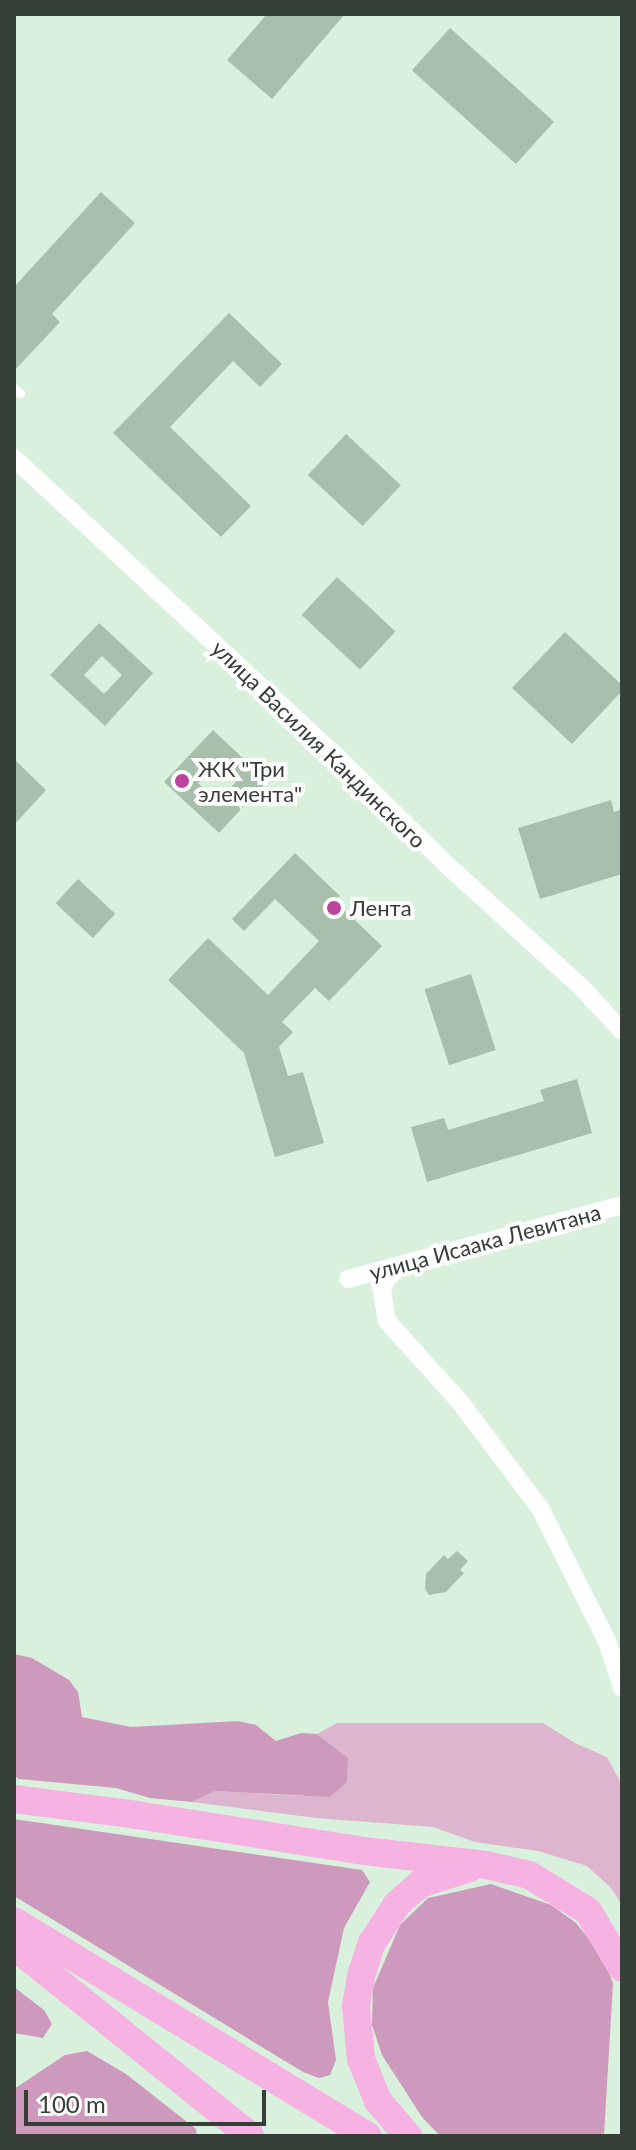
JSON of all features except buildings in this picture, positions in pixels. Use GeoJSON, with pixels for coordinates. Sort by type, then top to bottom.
{"type":"FeatureCollection","features":[{"type":"Feature","properties":{"kind":"main road"},"geometry":{"type":"LineString","coordinates":[[14,1799],[364,1851],[486,1865],[529,1875],[588,1911],[622,1968]]}},
{"type":"Feature","properties":{"kind":"main road"},"geometry":{"type":"LineString","coordinates":[[408,2136],[378,2101],[361,2059],[356,2006],[362,1973],[383,1924],[397,1904],[420,1884],[449,1872],[486,1865]]}},
{"type":"Feature","properties":{"kind":"main road"},"geometry":{"type":"LineString","coordinates":[[14,1921],[368,2136]]}},
{"type":"Feature","properties":{"kind":"main road"},"geometry":{"type":"LineString","coordinates":[[14,1946],[250,2136]]}},
{"type":"Feature","properties":{"kind":"street","name":"улица Василия Кандинского"},"geometry":{"type":"LineString","coordinates":[[14,458],[332,752],[447,865],[582,988],[622,1031]]}},
{"type":"Feature","properties":{"kind":"street","name":"улица Исаака Левитана"},"geometry":{"type":"LineString","coordinates":[[348,1279],[622,1205]]}},
{"type":"Feature","properties":{"kind":"street"},"geometry":{"type":"LineString","coordinates":[[401,1266],[387,1278],[382,1291],[387,1321],[460,1402],[540,1508],[607,1641],[622,1688]]}},
{"type":"Feature","properties":{"kind":"shaded area"},"geometry":{"type":"Polygon","coordinates":[[[14,1654],[32,1658],[69,1680],[78,1692],[82,1717],[131,1727],[238,1721],[256,1725],[276,1741],[301,1733],[317,1734],[348,1758],[347,1782],[330,1797],[215,1791],[192,1802],[150,1798],[116,1788],[19,1779],[14,1776],[14,1654]]]}},
{"type":"Feature","properties":{"kind":"shaded area"},"geometry":{"type":"Polygon","coordinates":[[[337,1723],[543,1723],[575,1743],[607,1757],[622,1785],[622,1905],[611,1888],[587,1866],[538,1851],[475,1842],[433,1827],[316,1818],[192,1802],[215,1791],[304,1796],[348,1758],[317,1734],[337,1723]]]}},
{"type":"Feature","properties":{"kind":"shaded area"},"geometry":{"type":"Polygon","coordinates":[[[14,1819],[362,1870],[370,1882],[344,1928],[328,2002],[336,2060],[330,2075],[319,2078],[303,2072],[14,1896],[14,1819]]]}},
{"type":"Feature","properties":{"kind":"shaded area"},"geometry":{"type":"Polygon","coordinates":[[[491,1884],[551,1905],[576,1923],[601,1954],[613,1983],[604,2136],[440,2136],[422,2117],[382,2055],[372,2025],[373,1988],[400,1925],[428,1898],[491,1884]]]}},
{"type":"Feature","properties":{"kind":"shaded area"},"geometry":{"type":"Polygon","coordinates":[[[14,1987],[44,2010],[52,2024],[43,2038],[14,2033],[14,1987]]]}},
{"type":"Feature","properties":{"kind":"shaded area"},"geometry":{"type":"Polygon","coordinates":[[[87,2051],[126,2074],[196,2129],[197,2136],[14,2136],[14,2089],[65,2055],[87,2051]]]}},
{"type":"Feature","properties":{"kind":"place","name":"ЖК \"Три элемента\""},"geometry":{"type":"Point","coordinates":[182,781]}},
{"type":"Feature","properties":{"kind":"place","name":"Лента"},"geometry":{"type":"Point","coordinates":[334,908]}}]}
